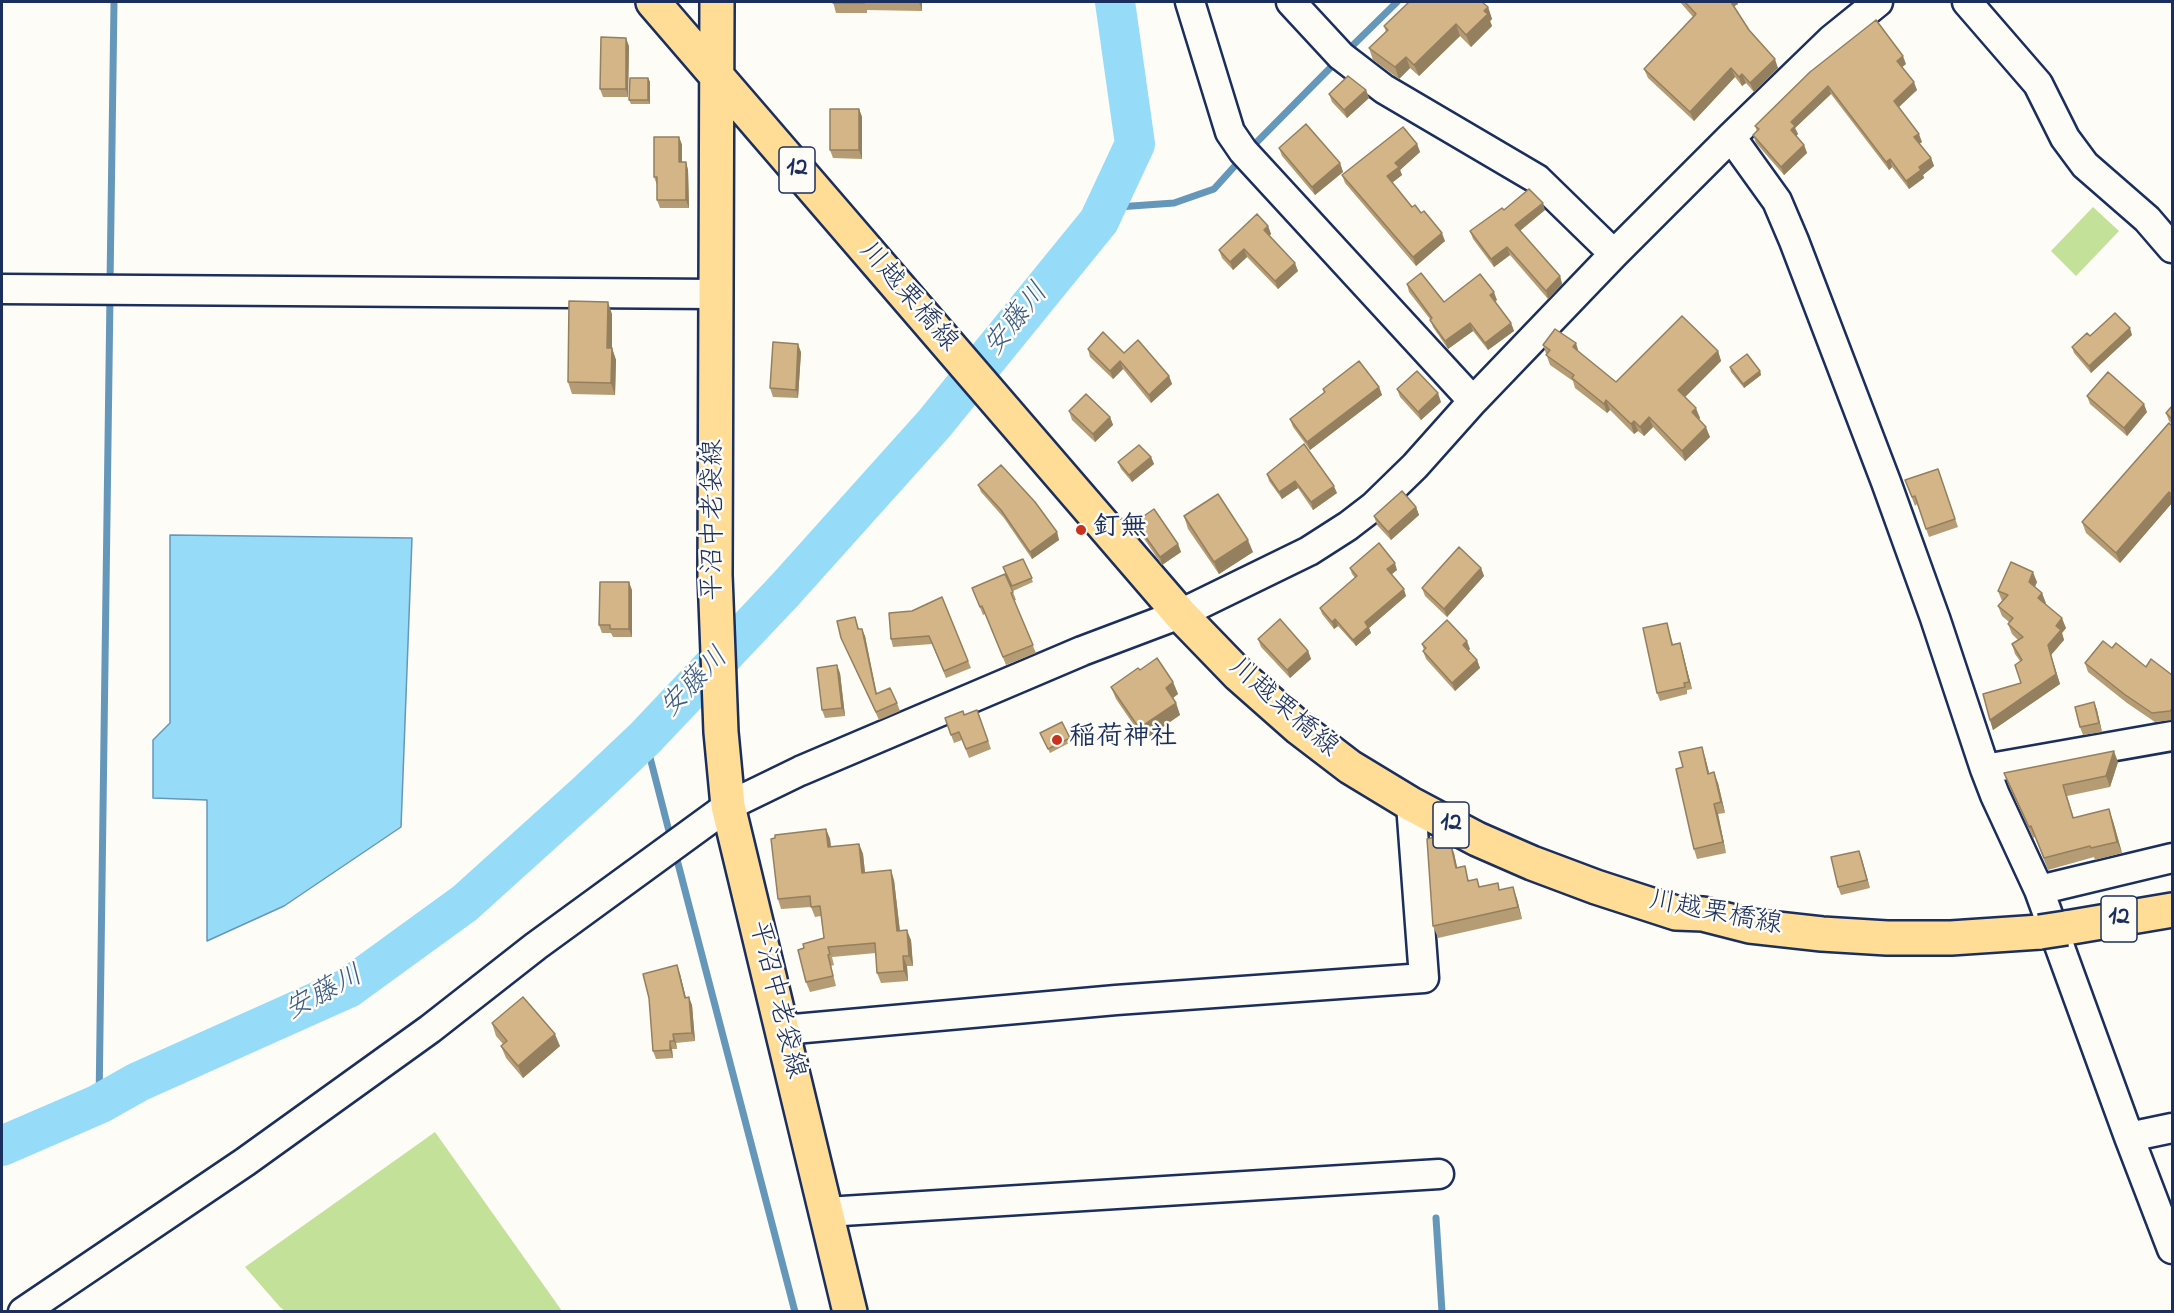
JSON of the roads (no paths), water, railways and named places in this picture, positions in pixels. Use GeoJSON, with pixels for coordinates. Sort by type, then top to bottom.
{"type":"FeatureCollection","features":[{"type":"Feature","properties":{"kind":"main road","name":"川越栗橋線"},"geometry":{"type":"LineString","coordinates":[[653,2],[1180,614],[1239,675],[1299,728],[1350,767],[1411,804],[1477,839],[1596,887],[1676,912],[1703,914],[1750,926],[1887,938],[1951,938],[2053,930],[2172,910]]}},
{"type":"Feature","properties":{"kind":"main road","name":"平沼中老袋線"},"geometry":{"type":"LineString","coordinates":[[717,2],[715,575],[721,732],[728,806],[850,1311]]}},
{"type":"Feature","properties":{"kind":"street"},"geometry":{"type":"LineString","coordinates":[[1190,2],[1230,132],[1243,152],[1473,402]]}},
{"type":"Feature","properties":{"kind":"street"},"geometry":{"type":"LineString","coordinates":[[1291,2],[1341,56],[1384,89],[1537,179],[1614,254]]}},
{"type":"Feature","properties":{"kind":"street"},"geometry":{"type":"LineString","coordinates":[[23,1311],[245,1162],[430,1029],[537,946],[728,806],[800,771],[1082,651],[1180,614],[1309,551],[1348,526],[1374,506],[1415,466],[1614,254],[1731,137],[1831,40],[1878,2]]}},
{"type":"Feature","properties":{"kind":"street"},"geometry":{"type":"LineString","coordinates":[[1967,2],[2038,84],[2065,138],[2085,165],[2147,219],[2172,248]]}},
{"type":"Feature","properties":{"kind":"street"},"geometry":{"type":"LineString","coordinates":[[1731,137],[1777,201],[1794,241],[1886,482],[1985,769],[2039,890],[2172,1249]]}},
{"type":"Feature","properties":{"kind":"street"},"geometry":{"type":"LineString","coordinates":[[2,289],[716,294]]}},
{"type":"Feature","properties":{"kind":"street"},"geometry":{"type":"LineString","coordinates":[[1985,769],[2172,736]]}},
{"type":"Feature","properties":{"kind":"street"},"geometry":{"type":"LineString","coordinates":[[783,1030],[1116,1000],[1424,978],[1411,804]]}},
{"type":"Feature","properties":{"kind":"street"},"geometry":{"type":"LineString","coordinates":[[2039,890],[2172,858]]}},
{"type":"Feature","properties":{"kind":"street"},"geometry":{"type":"LineString","coordinates":[[2129,1137],[2172,1128]]}},
{"type":"Feature","properties":{"kind":"street"},"geometry":{"type":"LineString","coordinates":[[826,1212],[1439,1174]]}},
{"type":"Feature","properties":{"kind":"water"},"geometry":{"type":"Polygon","coordinates":[[[170,535],[412,538],[401,827],[284,906],[207,941],[207,800],[153,798],[153,740],[170,723],[170,535]]]}},
{"type":"Feature","properties":{"kind":"waterway"},"geometry":{"type":"LineString","coordinates":[[110,284],[114,2]]}},
{"type":"Feature","properties":{"kind":"waterway","name":"安藤川"},"geometry":{"type":"LineString","coordinates":[[2,1146],[99,1104],[138,1082],[348,988],[465,903],[645,738],[785,590],[934,424],[1099,221],[1135,144],[1115,2]]}},
{"type":"Feature","properties":{"kind":"waterway"},"geometry":{"type":"LineString","coordinates":[[1346,52],[1397,2]]}},
{"type":"Feature","properties":{"kind":"waterway"},"geometry":{"type":"LineString","coordinates":[[1249,150],[1336,62]]}},
{"type":"Feature","properties":{"kind":"waterway"},"geometry":{"type":"LineString","coordinates":[[1104,208],[1174,203],[1214,189],[1242,158]]}},
{"type":"Feature","properties":{"kind":"waterway"},"geometry":{"type":"LineString","coordinates":[[99,1104],[110,295]]}},
{"type":"Feature","properties":{"kind":"waterway"},"geometry":{"type":"LineString","coordinates":[[645,738],[671,839]]}},
{"type":"Feature","properties":{"kind":"waterway"},"geometry":{"type":"LineString","coordinates":[[675,852],[795,1312]]}},
{"type":"Feature","properties":{"kind":"waterway"},"geometry":{"type":"LineString","coordinates":[[1436,1218],[1442,1312]]}},
{"type":"Feature","properties":{"kind":"place","name":"釘無"},"geometry":{"type":"Point","coordinates":[1081,530]}},
{"type":"Feature","properties":{"kind":"place","name":"稲荷神社"},"geometry":{"type":"Point","coordinates":[1057,740]}}]}
